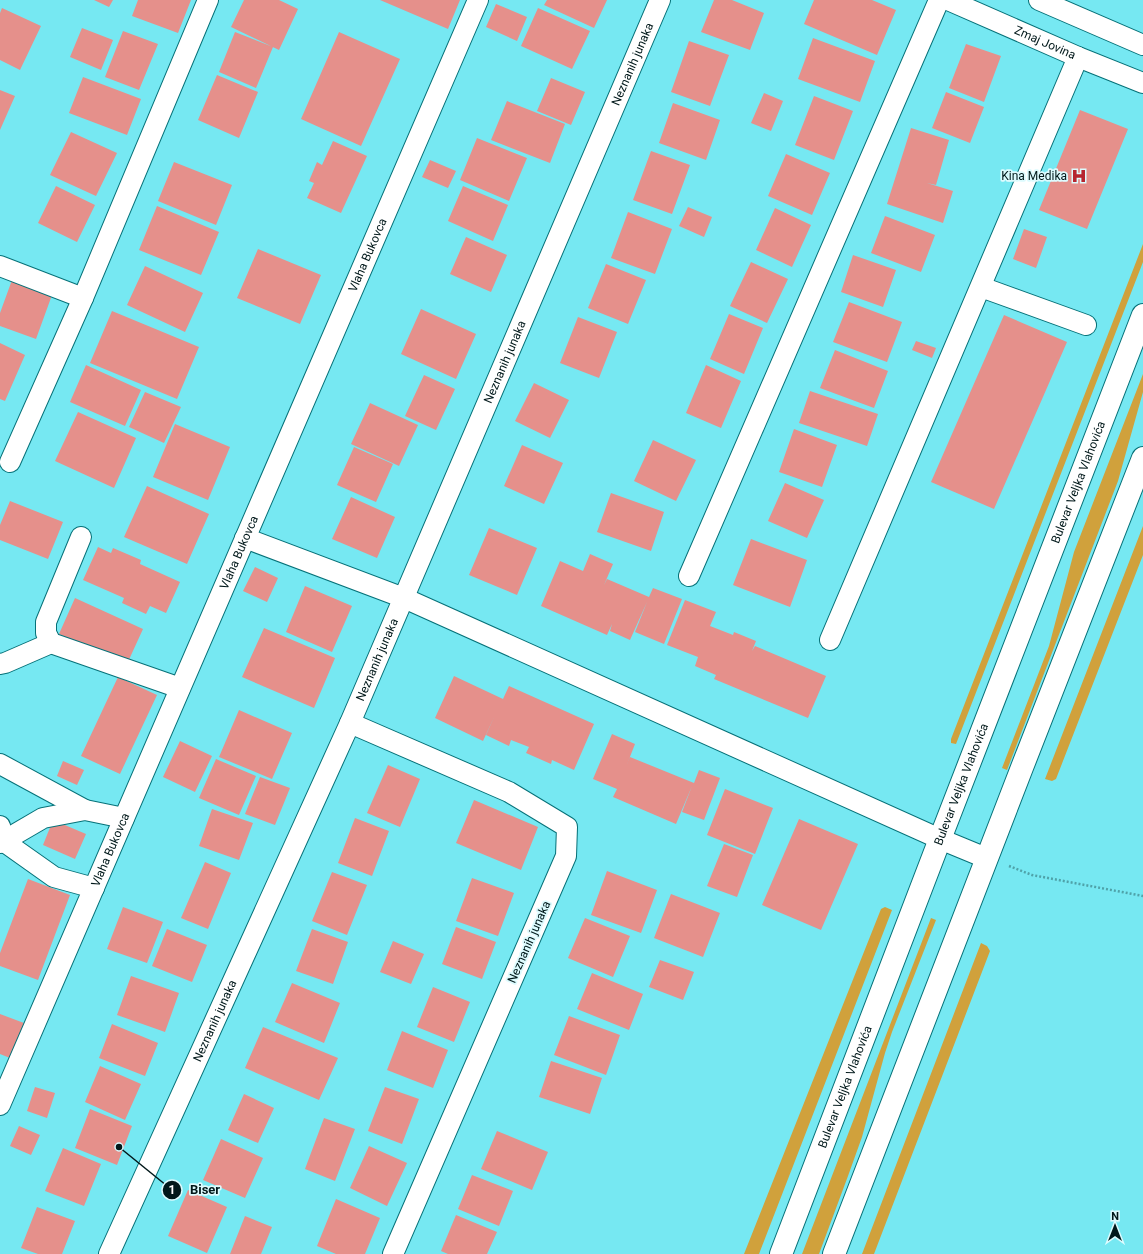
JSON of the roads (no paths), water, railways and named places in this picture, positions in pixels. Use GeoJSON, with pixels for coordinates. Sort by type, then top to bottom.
{"type":"FeatureCollection","features":[{"type":"Feature","properties":{"kind":"main road","name":"Bulevar Veljka Vlahovića"},"geometry":{"type":"LineString","coordinates":[[781,1254],[1143,315]]}},
{"type":"Feature","properties":{"kind":"main road"},"geometry":{"type":"LineString","coordinates":[[834,1254],[986,858],[1017,783],[1143,458]]}},
{"type":"Feature","properties":{"kind":"street"},"geometry":{"type":"LineString","coordinates":[[10,462],[83,298],[208,0]]}},
{"type":"Feature","properties":{"kind":"street","name":"Vlaha Bukovca"},"geometry":{"type":"LineString","coordinates":[[0,1105],[478,0]]}},
{"type":"Feature","properties":{"kind":"street","name":"Neznanih junaka"},"geometry":{"type":"LineString","coordinates":[[109,1254],[350,723],[660,0]]}},
{"type":"Feature","properties":{"kind":"street"},"geometry":{"type":"LineString","coordinates":[[689,576],[939,0]]}},
{"type":"Feature","properties":{"kind":"street","name":"Zmaj Jovina"},"geometry":{"type":"LineString","coordinates":[[948,0],[1078,57],[1143,83]]}},
{"type":"Feature","properties":{"kind":"street"},"geometry":{"type":"LineString","coordinates":[[1039,0],[1143,45]]}},
{"type":"Feature","properties":{"kind":"street"},"geometry":{"type":"LineString","coordinates":[[830,640],[1078,57]]}},
{"type":"Feature","properties":{"kind":"street"},"geometry":{"type":"LineString","coordinates":[[0,266],[83,298]]}},
{"type":"Feature","properties":{"kind":"street"},"geometry":{"type":"LineString","coordinates":[[981,287],[1086,325]]}},
{"type":"Feature","properties":{"kind":"street"},"geometry":{"type":"LineString","coordinates":[[81,537],[46,622],[46,633],[51,642],[180,688]]}},
{"type":"Feature","properties":{"kind":"street"},"geometry":{"type":"LineString","coordinates":[[245,538],[404,598],[940,840],[986,858]]}},
{"type":"Feature","properties":{"kind":"street"},"geometry":{"type":"LineString","coordinates":[[0,664],[51,642]]}},
{"type":"Feature","properties":{"kind":"street","name":"Neznanih junaka"},"geometry":{"type":"LineString","coordinates":[[350,723],[509,792],[567,827],[566,856],[394,1254]]}},
{"type":"Feature","properties":{"kind":"street"},"geometry":{"type":"LineString","coordinates":[[0,764],[85,810],[124,818]]}},
{"type":"Feature","properties":{"kind":"street"},"geometry":{"type":"LineString","coordinates":[[85,810],[43,818],[1,837],[54,877],[94,888]]}},
{"type":"Feature","properties":{"kind":"place","name":"Kina Medika"},"geometry":{"type":"Point","coordinates":[1079,176]}},
{"type":"Feature","properties":{"kind":"place","name":"Biser"},"geometry":{"type":"Point","coordinates":[119,1147]}}]}
